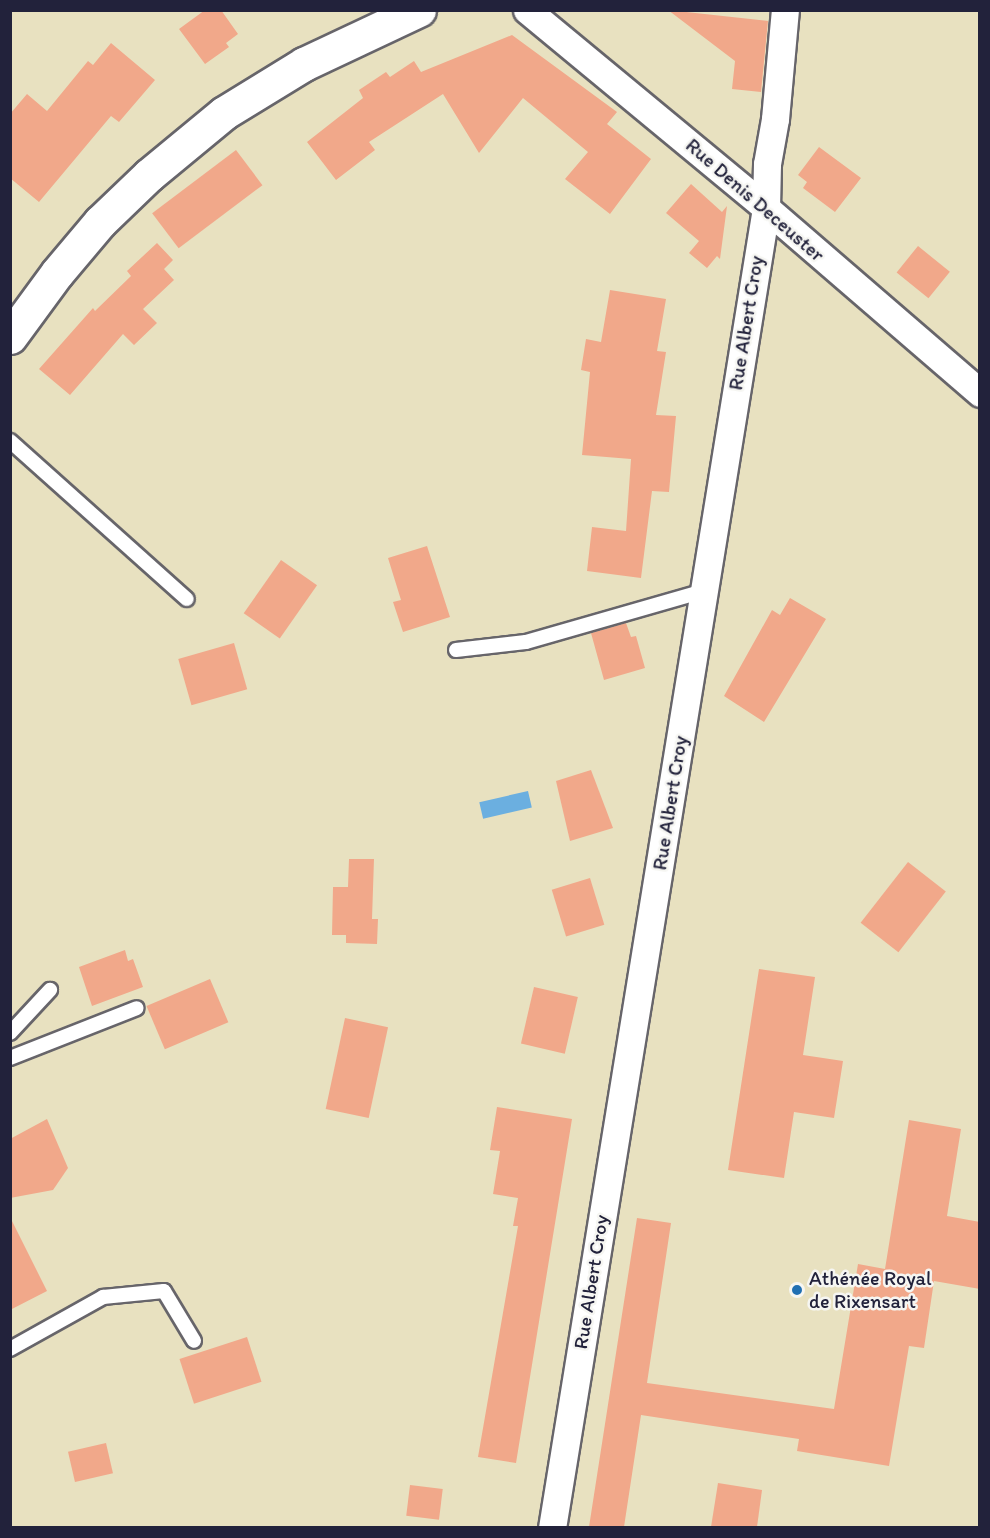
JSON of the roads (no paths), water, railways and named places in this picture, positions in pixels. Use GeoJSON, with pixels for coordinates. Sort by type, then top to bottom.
{"type":"FeatureCollection","features":[{"type":"Feature","properties":{"kind":"main road"},"geometry":{"type":"LineString","coordinates":[[10,337],[57,273],[100,222],[149,175],[224,113],[304,64],[419,10]]}},
{"type":"Feature","properties":{"kind":"street","name":"Rue Denis Deceuster"},"geometry":{"type":"LineString","coordinates":[[527,10],[766,208],[980,393]]}},
{"type":"Feature","properties":{"kind":"street","name":"Rue Albert Croy"},"geometry":{"type":"LineString","coordinates":[[552,1527],[766,208],[767,164],[785,10]]}},
{"type":"Feature","properties":{"kind":"street","name":"Rue Albert Croy"},"geometry":{"type":"LineString","coordinates":[[778,77],[801,10]]}},
{"type":"Feature","properties":{"kind":"lane"},"geometry":{"type":"LineString","coordinates":[[10,441],[187,599]]}},
{"type":"Feature","properties":{"kind":"lane"},"geometry":{"type":"LineString","coordinates":[[456,650],[526,642],[704,591]]}},
{"type":"Feature","properties":{"kind":"lane"},"geometry":{"type":"LineString","coordinates":[[10,1033],[50,990]]}},
{"type":"Feature","properties":{"kind":"lane"},"geometry":{"type":"LineString","coordinates":[[10,1058],[136,1008]]}},
{"type":"Feature","properties":{"kind":"lane"},"geometry":{"type":"LineString","coordinates":[[10,1349],[103,1297],[164,1291],[194,1341]]}},
{"type":"Feature","properties":{"kind":"water"},"geometry":{"type":"Polygon","coordinates":[[[528,791],[532,808],[483,819],[479,802],[528,791]]]}},
{"type":"Feature","properties":{"kind":"place","name":"Athénée Royal de Rixensart"},"geometry":{"type":"Point","coordinates":[797,1290]}}]}
